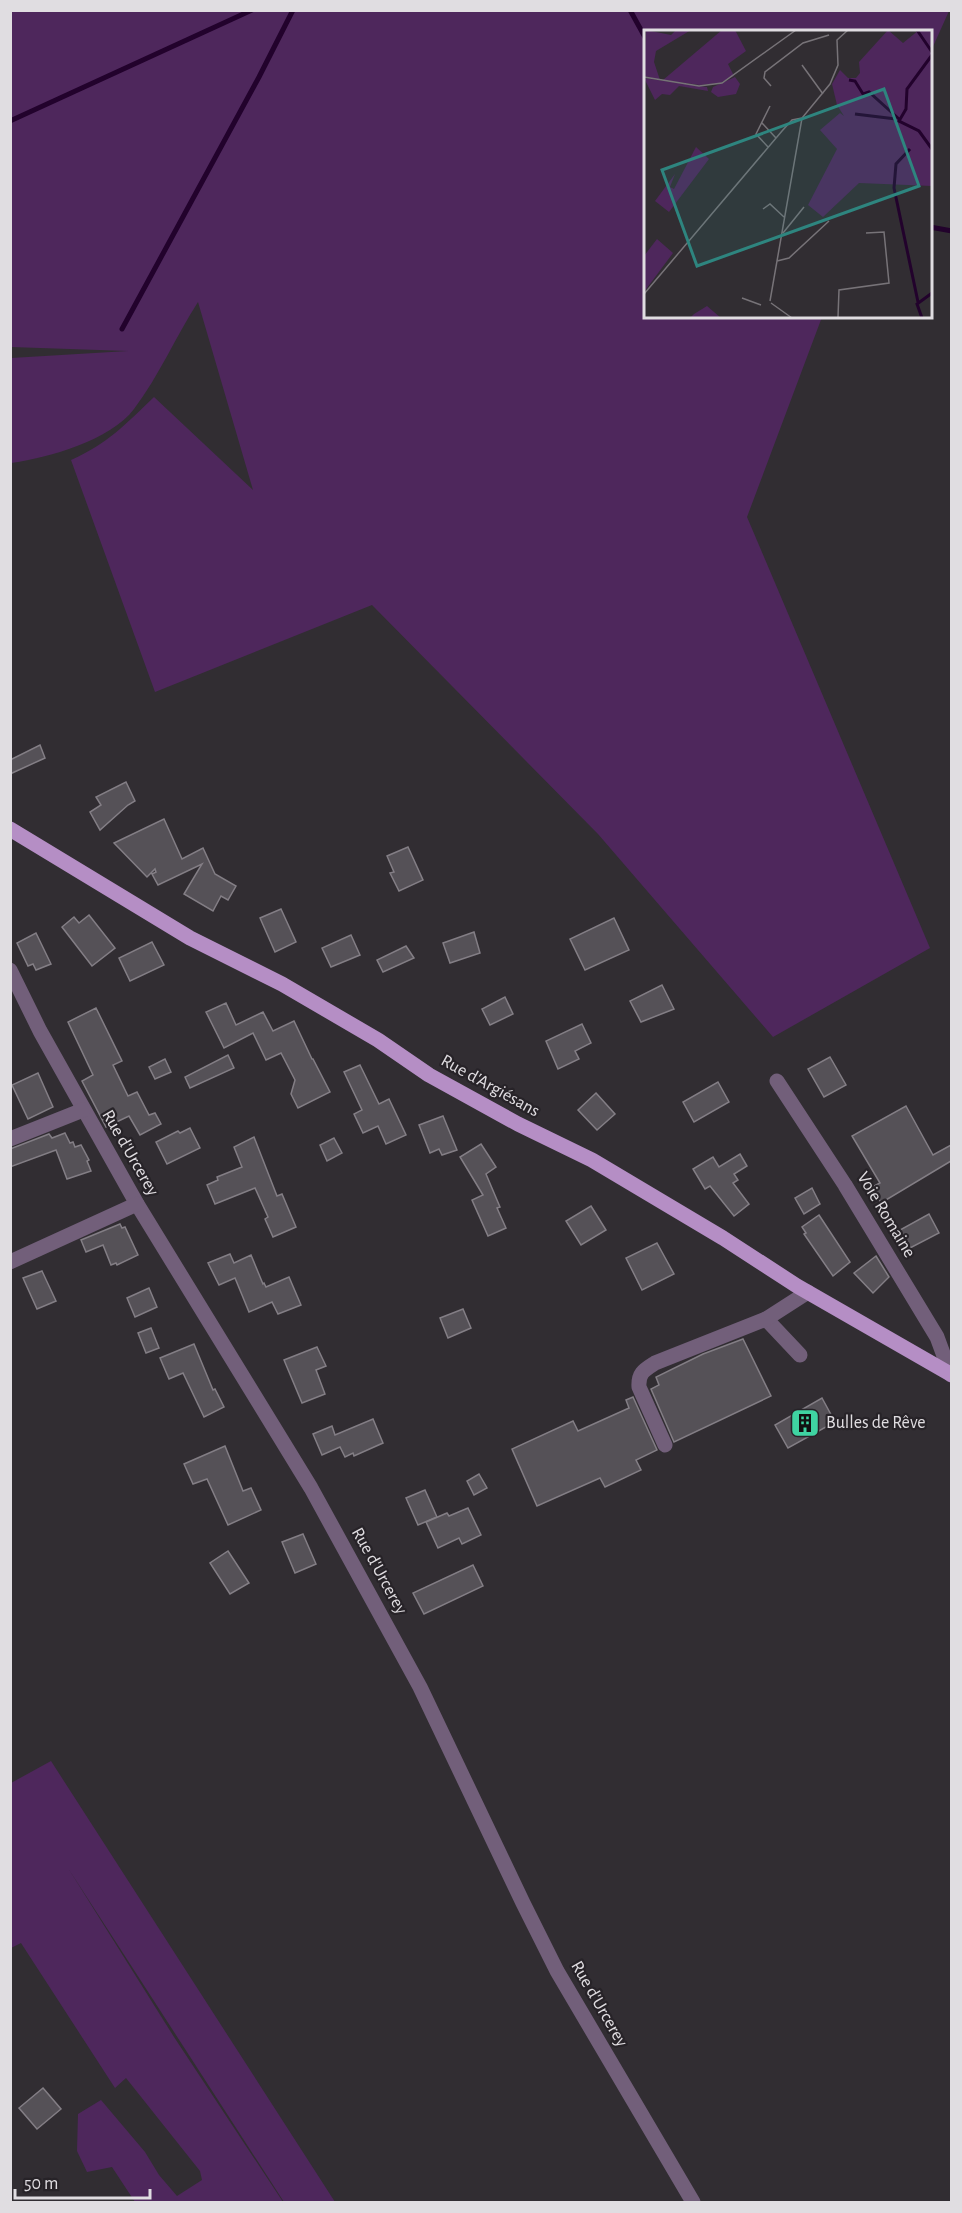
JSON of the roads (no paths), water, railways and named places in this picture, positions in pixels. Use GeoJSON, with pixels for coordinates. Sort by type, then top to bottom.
{"type":"FeatureCollection","features":[{"type":"Feature","properties":{"kind":"main road","name":"Rue d'Argiésans"},"geometry":{"type":"LineString","coordinates":[[10,830],[190,938],[282,984],[369,1035],[429,1075],[518,1124],[592,1160],[808,1292],[951,1375]]}},
{"type":"Feature","properties":{"kind":"street","name":"Rue d'Urcerey"},"geometry":{"type":"LineString","coordinates":[[10,970],[40,1031],[137,1204],[311,1488],[420,1687],[522,1903],[557,1971],[693,2202]]}},
{"type":"Feature","properties":{"kind":"street","name":"Voie Romaine"},"geometry":{"type":"LineString","coordinates":[[777,1081],[845,1185],[937,1337],[951,1375]]}},
{"type":"Feature","properties":{"kind":"street"},"geometry":{"type":"LineString","coordinates":[[10,1139],[83,1110]]}},
{"type":"Feature","properties":{"kind":"street"},"geometry":{"type":"LineString","coordinates":[[10,1262],[137,1204]]}},
{"type":"Feature","properties":{"kind":"street"},"geometry":{"type":"LineString","coordinates":[[665,1445],[639,1387],[639,1377],[642,1371],[766,1319],[808,1292]]}},
{"type":"Feature","properties":{"kind":"street"},"geometry":{"type":"LineString","coordinates":[[766,1319],[800,1355]]}},
{"type":"Feature","properties":{"kind":"waterway"},"geometry":{"type":"LineString","coordinates":[[10,121],[252,10]]}},
{"type":"Feature","properties":{"kind":"waterway"},"geometry":{"type":"LineString","coordinates":[[122,329],[293,10]]}},
{"type":"Feature","properties":{"kind":"waterway"},"geometry":{"type":"LineString","coordinates":[[630,10],[644,35]]}},
{"type":"Feature","properties":{"kind":"waterway"},"geometry":{"type":"LineString","coordinates":[[932,227],[952,231]]}},
{"type":"Feature","properties":{"kind":"place","name":"Bulles de Rêve"},"geometry":{"type":"Point","coordinates":[805,1423]}}]}
